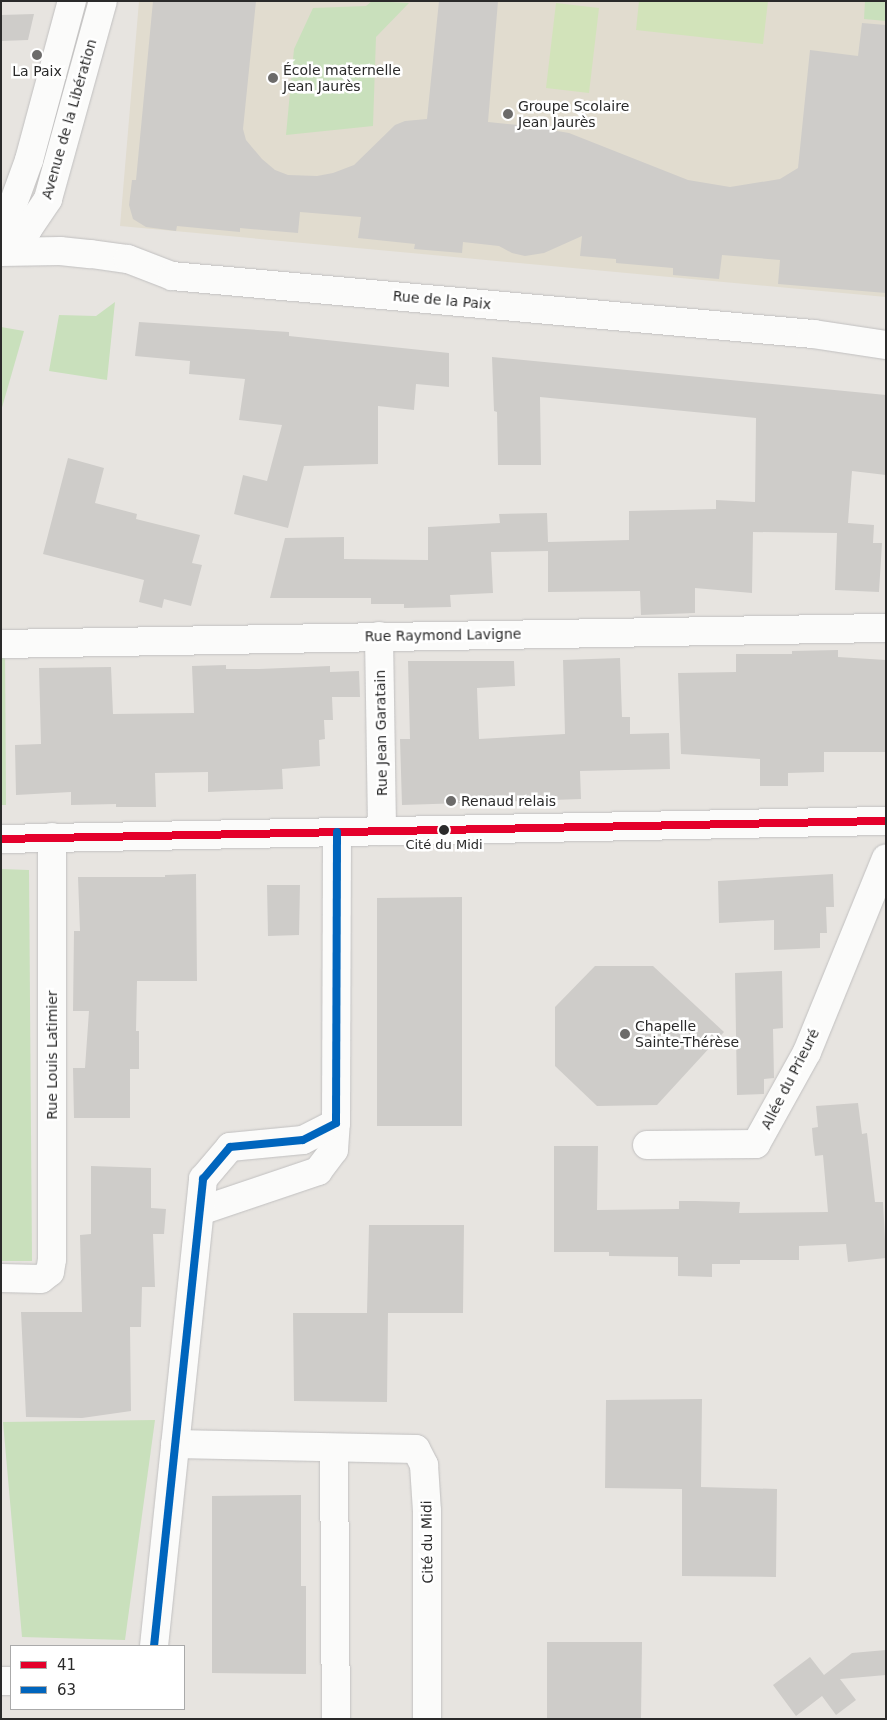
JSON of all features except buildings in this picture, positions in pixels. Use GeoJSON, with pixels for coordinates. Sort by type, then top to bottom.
{"type":"FeatureCollection","features":[{"type":"Feature","properties":{"kind":"street","name":"Avenue de la Libération"},"geometry":{"type":"LineString","coordinates":[[1,237],[29,160],[72,1]]}},
{"type":"Feature","properties":{"kind":"street","name":"Avenue de la Libération"},"geometry":{"type":"LineString","coordinates":[[1,248],[28,229],[48,199],[103,1]]}},
{"type":"Feature","properties":{"kind":"street","name":"Rue de la Paix"},"geometry":{"type":"LineString","coordinates":[[1,252],[60,251],[91,254],[128,259],[172,276],[813,334],[886,345]]}},
{"type":"Feature","properties":{"kind":"street","name":"Rue Raymond Lavigne"},"geometry":{"type":"LineString","coordinates":[[1,644],[886,628]]}},
{"type":"Feature","properties":{"kind":"street","name":"Rue Jean Garatain"},"geometry":{"type":"LineString","coordinates":[[379,636],[382,831]]}},
{"type":"Feature","properties":{"kind":"street"},"geometry":{"type":"LineString","coordinates":[[1,839],[886,820]]}},
{"type":"Feature","properties":{"kind":"street"},"geometry":{"type":"LineString","coordinates":[[200,1211],[318,1171],[334,1150],[336,1123],[337,832]]}},
{"type":"Feature","properties":{"kind":"street","name":"Rue Louis Latimier"},"geometry":{"type":"LineString","coordinates":[[1,1278],[41,1279],[50,1272],[52,1259],[52,837]]}},
{"type":"Feature","properties":{"kind":"street","name":"Allée du Prieuré"},"geometry":{"type":"LineString","coordinates":[[647,1145],[756,1144],[807,1052],[886,858]]}},
{"type":"Feature","properties":{"kind":"street"},"geometry":{"type":"LineString","coordinates":[[154,1645],[203,1179],[230,1147],[303,1140],[336,1123]]}},
{"type":"Feature","properties":{"kind":"street","name":"Cité du Midi"},"geometry":{"type":"LineString","coordinates":[[175,1444],[416,1449],[424,1465],[428,1576],[427,1719]]}},
{"type":"Feature","properties":{"kind":"street"},"geometry":{"type":"LineString","coordinates":[[334,1448],[336,1719]]}},
{"type":"Feature","properties":{"kind":"shaded area","name":"Groupe Scolaire Jean Jaurès"},"geometry":{"type":"Polygon","coordinates":[[[139,1],[886,1],[886,297],[120,226],[139,1]]]}},
{"type":"Feature","properties":{"kind":"green space"},"geometry":{"type":"Polygon","coordinates":[[[372,1],[409,3],[376,37],[373,126],[286,135],[294,49],[313,8],[366,6],[372,1]]]}},
{"type":"Feature","properties":{"kind":"green space"},"geometry":{"type":"Polygon","coordinates":[[[639,1],[768,1],[763,44],[636,30],[639,1]]]}},
{"type":"Feature","properties":{"kind":"green space"},"geometry":{"type":"Polygon","coordinates":[[[865,1],[886,1],[886,21],[864,19],[865,1]]]}},
{"type":"Feature","properties":{"kind":"green space"},"geometry":{"type":"Polygon","coordinates":[[[556,3],[599,8],[589,93],[546,88],[556,3]]]}},
{"type":"Feature","properties":{"kind":"green space"},"geometry":{"type":"Polygon","coordinates":[[[115,302],[107,380],[49,371],[59,315],[96,316],[115,302]]]}},
{"type":"Feature","properties":{"kind":"green space"},"geometry":{"type":"Polygon","coordinates":[[[1,327],[24,331],[1,411],[1,327]]]}},
{"type":"Feature","properties":{"kind":"green space"},"geometry":{"type":"Polygon","coordinates":[[[1,649],[5,649],[6,805],[1,805],[1,649]]]}},
{"type":"Feature","properties":{"kind":"green space"},"geometry":{"type":"Polygon","coordinates":[[[1,869],[29,870],[32,1261],[1,1261],[1,869]]]}},
{"type":"Feature","properties":{"kind":"green space"},"geometry":{"type":"Polygon","coordinates":[[[155,1420],[125,1640],[22,1637],[3,1422],[155,1420]]]}},
{"type":"Feature","properties":{"kind":"transit line","name":"41"},"geometry":{"type":"LineString","coordinates":[[1,839],[886,821]]}},
{"type":"Feature","properties":{"kind":"transit line","name":"63"},"geometry":{"type":"LineString","coordinates":[[154,1645],[203,1179],[230,1147],[303,1140],[336,1123],[337,832]]}},
{"type":"Feature","properties":{"kind":"place","name":"La Paix"},"geometry":{"type":"Point","coordinates":[37,55]}},
{"type":"Feature","properties":{"kind":"place","name":"École maternelle Jean Jaurès"},"geometry":{"type":"Point","coordinates":[273,78]}},
{"type":"Feature","properties":{"kind":"place","name":"Groupe Scolaire Jean Jaurès"},"geometry":{"type":"Point","coordinates":[508,114]}},
{"type":"Feature","properties":{"kind":"place","name":"Renaud relais"},"geometry":{"type":"Point","coordinates":[451,801]}},
{"type":"Feature","properties":{"kind":"place","name":"Cité du Midi"},"geometry":{"type":"Point","coordinates":[444,830]}},
{"type":"Feature","properties":{"kind":"place","name":"Chapelle Sainte-Thérèse"},"geometry":{"type":"Point","coordinates":[625,1034]}}]}
